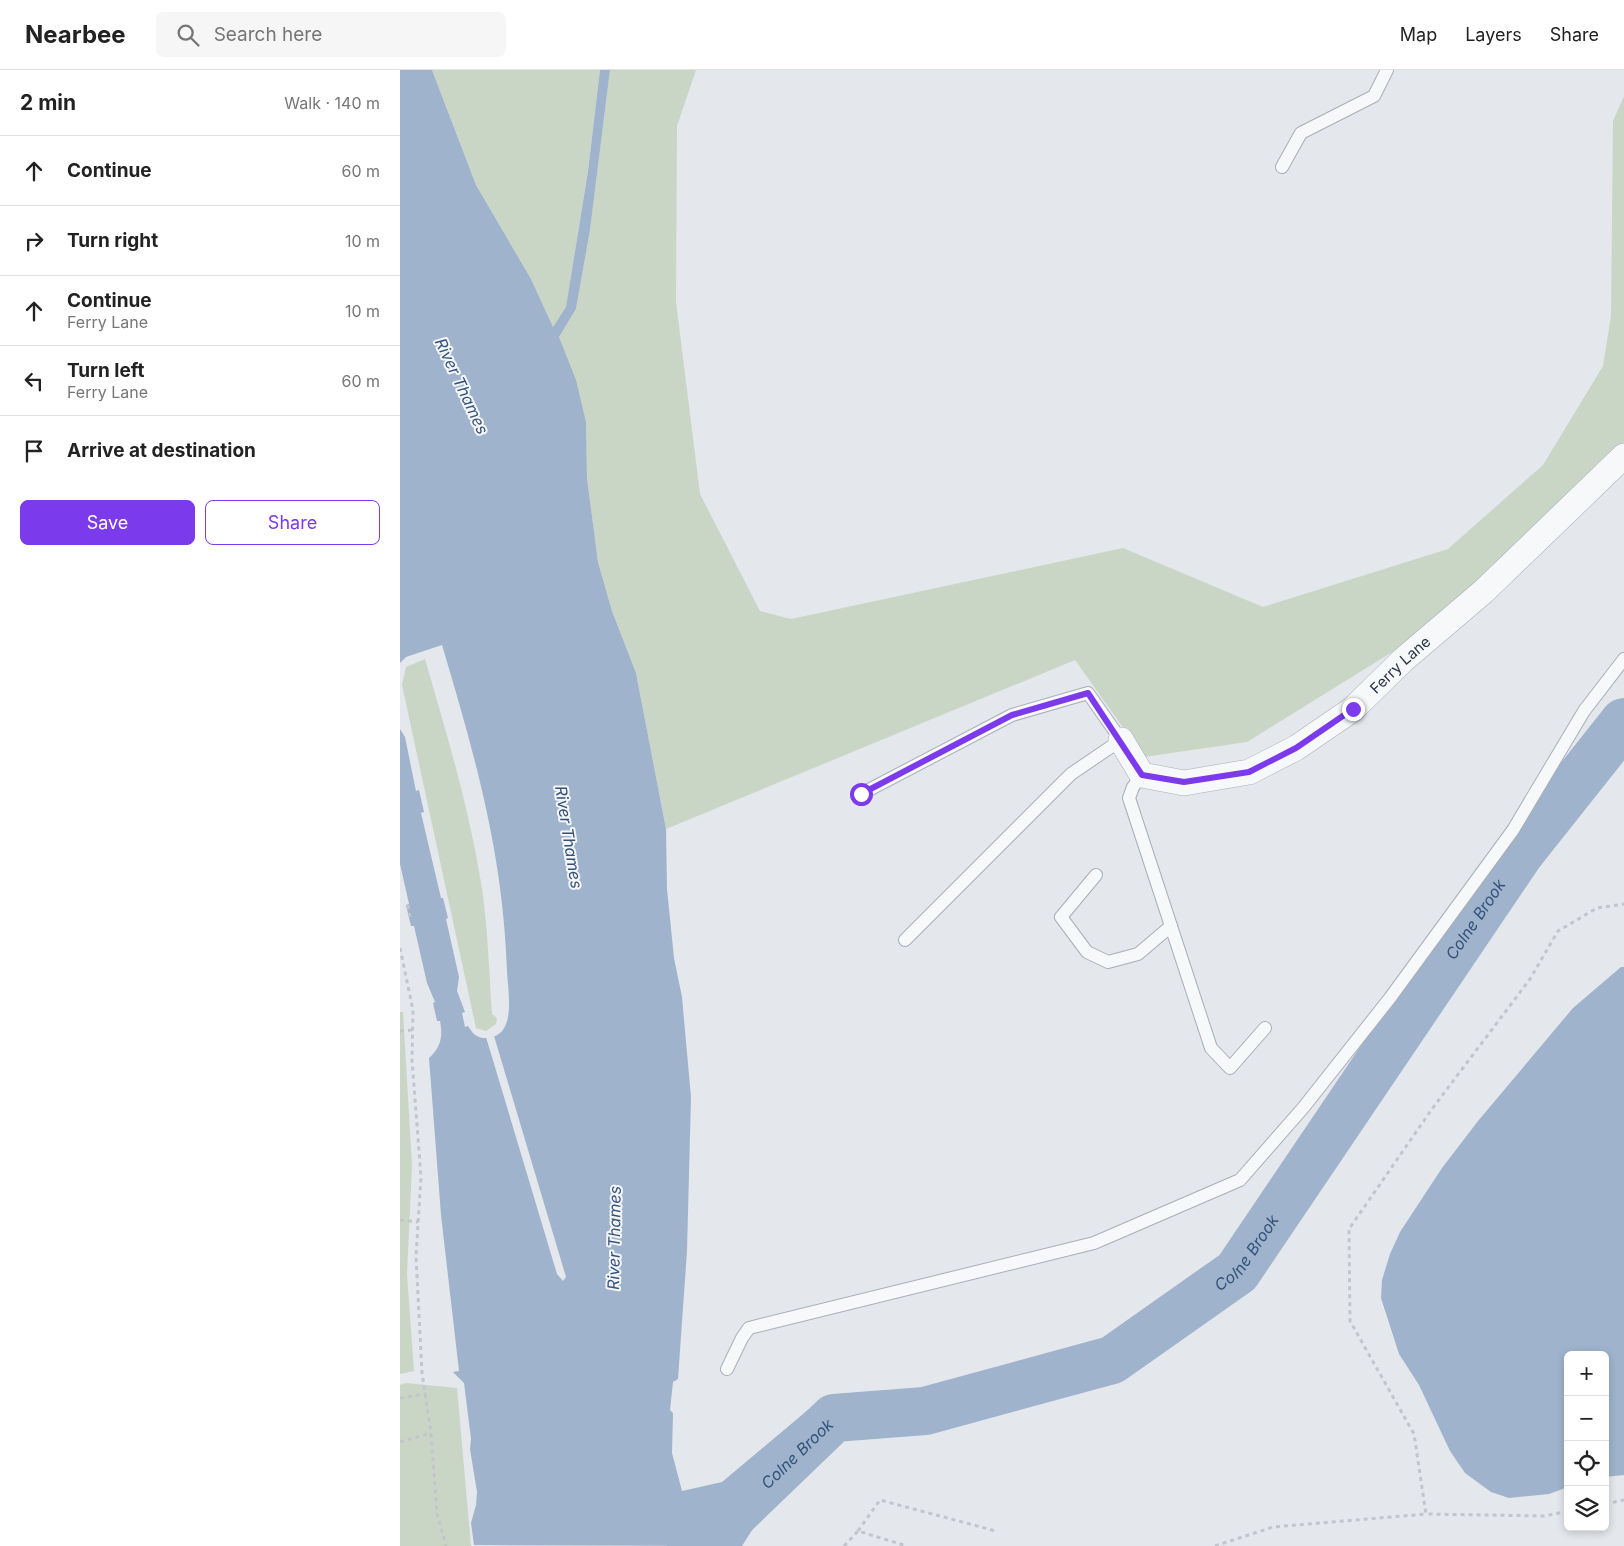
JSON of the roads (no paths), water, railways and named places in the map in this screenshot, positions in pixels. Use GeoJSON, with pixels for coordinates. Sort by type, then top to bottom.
{"type":"FeatureCollection","features":[{"type":"Feature","properties":{"kind":"street","name":"Ferry Lane"},"geometry":{"type":"LineString","coordinates":[[1142,775],[1184,782],[1249,772],[1296,748],[1353,709],[1403,660],[1484,591],[1624,456]]}},
{"type":"Feature","properties":{"kind":"street"},"geometry":{"type":"LineString","coordinates":[[1121,740],[1142,775]]}},
{"type":"Feature","properties":{"kind":"lane"},"geometry":{"type":"LineString","coordinates":[[1282,166],[1301,133],[1374,96],[1387,70]]}},
{"type":"Feature","properties":{"kind":"lane"},"geometry":{"type":"LineString","coordinates":[[727,1369],[749,1328],[1094,1244],[1240,1180],[1303,1108],[1390,998],[1513,830],[1584,711],[1624,659]]}},
{"type":"Feature","properties":{"kind":"lane"},"geometry":{"type":"LineString","coordinates":[[861,794],[1012,715],[1088,693],[1121,740],[1071,774],[906,940]]}},
{"type":"Feature","properties":{"kind":"lane"},"geometry":{"type":"LineString","coordinates":[[1142,775],[1133,787],[1129,798],[1210,1048],[1230,1068],[1265,1028]]}},
{"type":"Feature","properties":{"kind":"lane"},"geometry":{"type":"LineString","coordinates":[[1096,874],[1061,917],[1087,952],[1108,962],[1138,954],[1171,926]]}},
{"type":"Feature","properties":{"kind":"water","name":"River Thames"},"geometry":{"type":"Polygon","coordinates":[[[400,70],[432,70],[476,185],[531,279],[553,327],[566,307],[588,171],[600,70],[610,70],[590,230],[576,309],[559,337],[576,380],[586,422],[587,478],[598,562],[612,611],[636,673],[666,829],[667,889],[674,958],[682,997],[691,1097],[687,1251],[678,1379],[673,1382],[670,1410],[673,1413],[672,1453],[682,1491],[722,1482],[809,1409],[838,1444],[761,1516],[742,1546],[474,1545],[471,1523],[477,1492],[470,1449],[471,1439],[464,1383],[453,1372],[459,1371],[441,1215],[429,1058],[439,1046],[441,1027],[440,1021],[437,1021],[433,1003],[435,1002],[427,983],[414,926],[411,926],[406,905],[409,904],[400,864],[400,729],[405,737],[416,791],[419,790],[424,812],[421,813],[441,898],[443,898],[448,918],[446,919],[459,977],[457,991],[465,1012],[462,1013],[465,1027],[468,1026],[472,1032],[483,1038],[494,1037],[502,1031],[509,1014],[509,991],[500,886],[493,845],[466,726],[442,645],[406,657],[400,663],[400,70]]]}},
{"type":"Feature","properties":{"kind":"water"},"geometry":{"type":"Polygon","coordinates":[[[1621,967],[1624,967],[1624,1475],[1609,1477],[1609,1351],[1564,1351],[1564,1488],[1549,1494],[1509,1498],[1491,1492],[1465,1473],[1450,1451],[1419,1385],[1399,1354],[1381,1298],[1382,1280],[1390,1254],[1400,1232],[1442,1168],[1478,1121],[1573,1008],[1621,967]]]}},
{"type":"Feature","properties":{"kind":"waterway","name":"Colne Brook"},"geometry":{"type":"LineString","coordinates":[[691,1546],[729,1519],[834,1418],[925,1411],[1112,1360],[1237,1272],[1520,853],[1624,722]]}}]}
